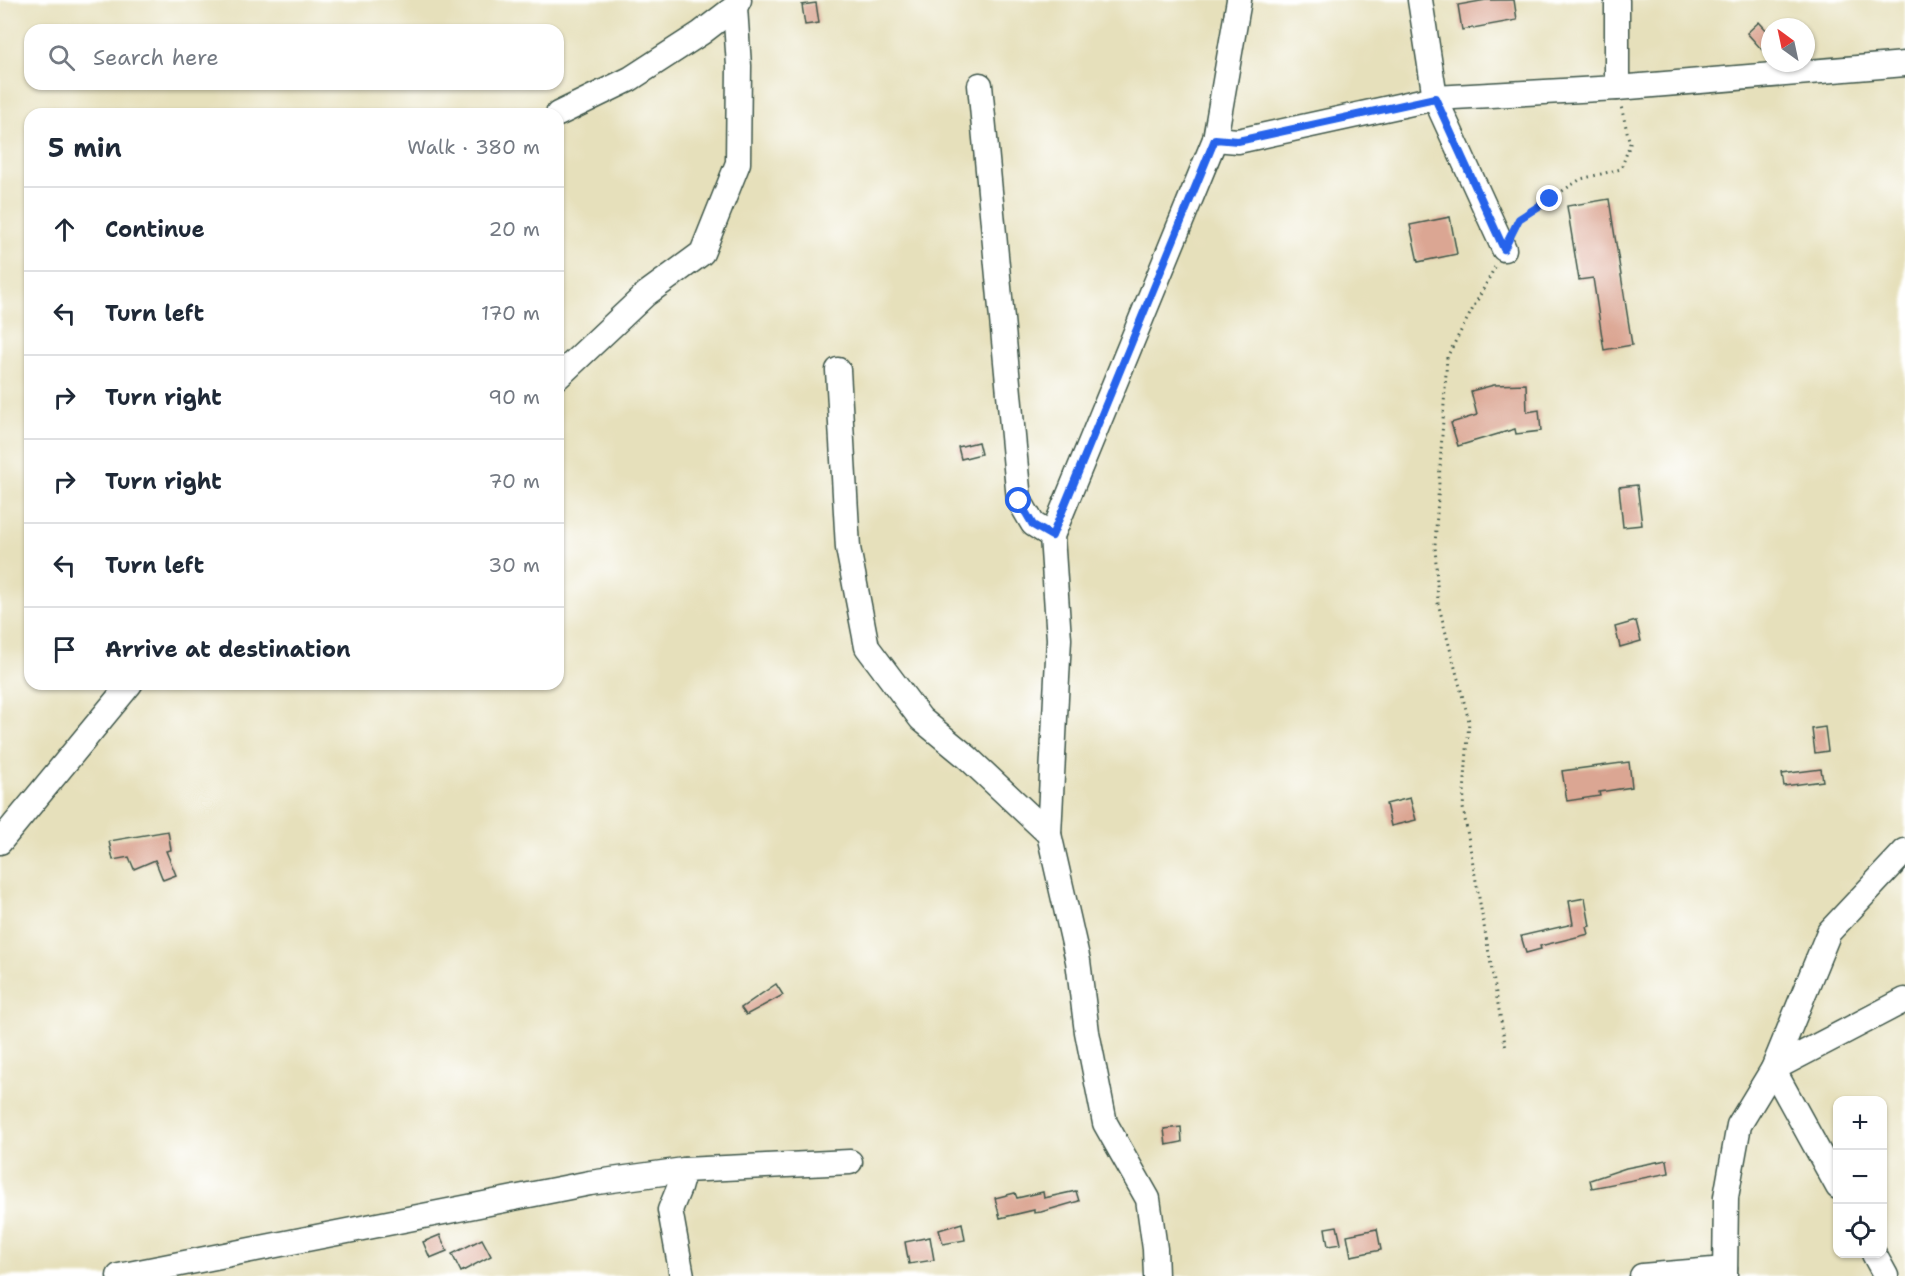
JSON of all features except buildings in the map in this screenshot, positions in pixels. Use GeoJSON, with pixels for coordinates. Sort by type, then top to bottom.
{"type":"FeatureCollection","features":[{"type":"Feature","properties":{"kind":"street"},"geometry":{"type":"LineString","coordinates":[[1156,1276],[1148,1198],[1106,1123],[1087,1032],[1078,961],[1049,834],[1059,639],[1052,536],[1215,139],[1239,0]]}},
{"type":"Feature","properties":{"kind":"street"},"geometry":{"type":"LineString","coordinates":[[1420,0],[1435,98],[1504,249]]}},
{"type":"Feature","properties":{"kind":"street"},"geometry":{"type":"LineString","coordinates":[[1617,0],[1617,88]]}},
{"type":"Feature","properties":{"kind":"street"},"geometry":{"type":"LineString","coordinates":[[564,111],[630,79],[701,33],[737,4]]}},
{"type":"Feature","properties":{"kind":"street"},"geometry":{"type":"LineString","coordinates":[[564,371],[646,294],[702,253],[738,163],[740,66],[737,4]]}},
{"type":"Feature","properties":{"kind":"street"},"geometry":{"type":"LineString","coordinates":[[1215,139],[1238,141],[1435,98],[1617,88],[1905,64]]}},
{"type":"Feature","properties":{"kind":"street"},"geometry":{"type":"LineString","coordinates":[[980,85],[1019,501],[1033,525],[1052,536]]}},
{"type":"Feature","properties":{"kind":"street"},"geometry":{"type":"LineString","coordinates":[[838,370],[848,548],[867,647],[921,719],[967,757],[1049,834]]}},
{"type":"Feature","properties":{"kind":"street"},"geometry":{"type":"LineString","coordinates":[[0,842],[125,690]]}},
{"type":"Feature","properties":{"kind":"street"},"geometry":{"type":"LineString","coordinates":[[1642,1276],[1725,1273],[1726,1197],[1739,1125],[1773,1069],[1829,932],[1905,851]]}},
{"type":"Feature","properties":{"kind":"street"},"geometry":{"type":"LineString","coordinates":[[1773,1069],[1905,1000]]}},
{"type":"Feature","properties":{"kind":"street"},"geometry":{"type":"LineString","coordinates":[[1773,1069],[1833,1178]]}},
{"type":"Feature","properties":{"kind":"street"},"geometry":{"type":"LineString","coordinates":[[119,1276],[590,1183],[684,1170],[850,1162]]}},
{"type":"Feature","properties":{"kind":"street"},"geometry":{"type":"LineString","coordinates":[[682,1276],[670,1210],[684,1170]]}},
{"type":"Feature","properties":{"kind":"street"},"geometry":{"type":"LineString","coordinates":[[1876,1258],[1886,1276]]}},
{"type":"Feature","properties":{"kind":"path"},"geometry":{"type":"LineString","coordinates":[[1506,1049],[1462,808],[1469,721],[1438,603],[1435,544],[1448,357],[1519,219],[1581,179],[1621,169],[1630,144],[1617,88]]}},
{"type":"Feature","properties":{"kind":"route"},"geometry":{"type":"LineString","coordinates":[[1019,501],[1033,525],[1052,536],[1215,139],[1238,141],[1435,98],[1504,249],[1519,219],[1550,199]]}}]}
